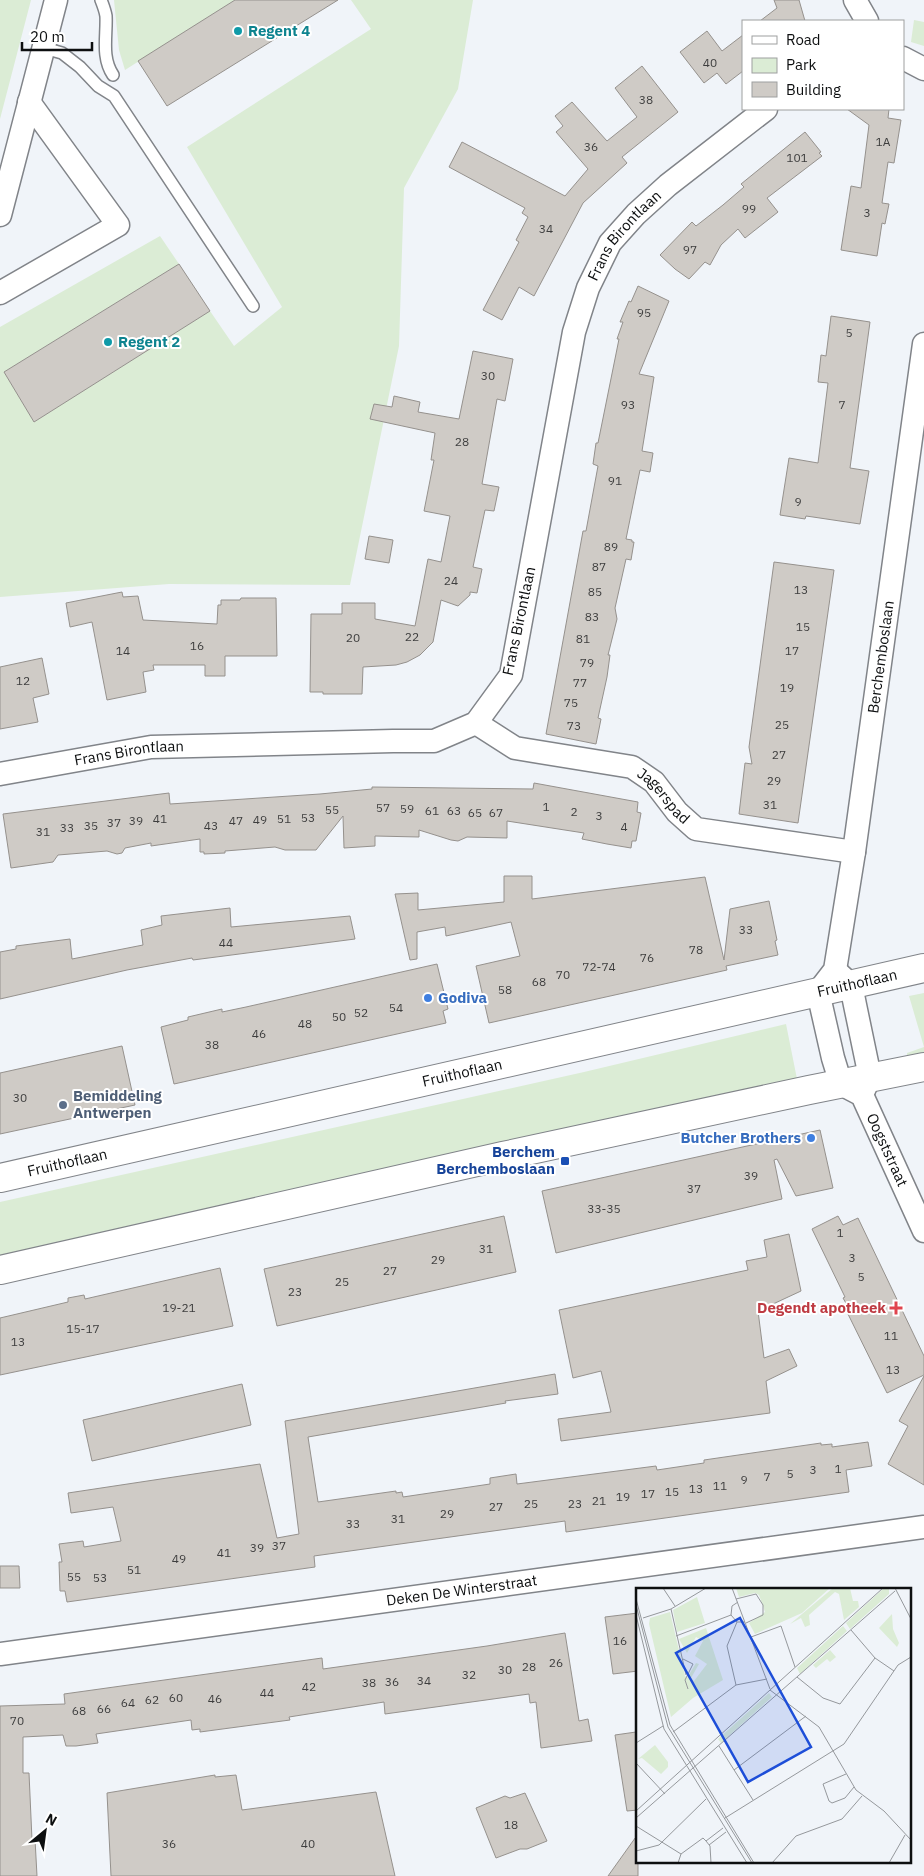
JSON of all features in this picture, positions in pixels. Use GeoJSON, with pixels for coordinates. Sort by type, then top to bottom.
{"type":"FeatureCollection","features":[{"type":"Feature","properties":{"kind":"street"},"geometry":{"type":"LineString","coordinates":[[0,215],[56,0]]}},
{"type":"Feature","properties":{"kind":"street"},"geometry":{"type":"LineString","coordinates":[[855,0],[866,20]]}},
{"type":"Feature","properties":{"kind":"street"},"geometry":{"type":"LineString","coordinates":[[904,59],[924,69]]}},
{"type":"Feature","properties":{"kind":"street"},"geometry":{"type":"LineString","coordinates":[[0,293],[118,225],[30,102]]}},
{"type":"Feature","properties":{"kind":"street","name":"Frans Birontlaan"},"geometry":{"type":"LineString","coordinates":[[0,774],[151,747],[434,741],[476,723],[511,675],[574,332],[588,288],[610,243],[636,214],[668,185],[765,110]]}},
{"type":"Feature","properties":{"kind":"street","name":"Berchemboslaan"},"geometry":{"type":"LineString","coordinates":[[843,978],[854,852],[924,344]]}},
{"type":"Feature","properties":{"kind":"street","name":"Jagerspad"},"geometry":{"type":"LineString","coordinates":[[476,723],[515,748],[632,767],[654,782],[677,812],[696,829],[854,852]]}},
{"type":"Feature","properties":{"kind":"street","name":"Fruithoflaan"},"geometry":{"type":"LineString","coordinates":[[0,1178],[818,992],[843,978],[924,968]]}},
{"type":"Feature","properties":{"kind":"street","name":"Oogststraat"},"geometry":{"type":"LineString","coordinates":[[843,978],[858,1085],[924,1231]]}},
{"type":"Feature","properties":{"kind":"street","name":"Oogststraat"},"geometry":{"type":"LineString","coordinates":[[818,992],[833,1058],[858,1085]]}},
{"type":"Feature","properties":{"kind":"street"},"geometry":{"type":"LineString","coordinates":[[0,1270],[503,1156],[858,1085],[924,1067]]}},
{"type":"Feature","properties":{"kind":"street","name":"Deken De Winterstraat"},"geometry":{"type":"LineString","coordinates":[[0,1654],[924,1527]]}},
{"type":"Feature","properties":{"kind":"lane"},"geometry":{"type":"LineString","coordinates":[[101,0],[106,14],[106,58],[108,68],[113,75]]}},
{"type":"Feature","properties":{"kind":"lane"},"geometry":{"type":"LineString","coordinates":[[44,48],[62,53],[80,67],[98,86],[114,96],[253,306]]}},
{"type":"Feature","properties":{"kind":"green space"},"geometry":{"type":"Polygon","coordinates":[[[0,0],[31,0],[0,119],[0,0]]]}},
{"type":"Feature","properties":{"kind":"green space"},"geometry":{"type":"Polygon","coordinates":[[[114,0],[235,0],[125,70],[119,50],[114,0]]]}},
{"type":"Feature","properties":{"kind":"green space"},"geometry":{"type":"Polygon","coordinates":[[[351,0],[473,0],[458,89],[404,188],[399,346],[350,585],[169,584],[0,597],[0,327],[160,236],[179,264],[4,372],[34,422],[210,311],[234,346],[282,307],[187,147],[371,29],[351,0]]]}},
{"type":"Feature","properties":{"kind":"green space"},"geometry":{"type":"Polygon","coordinates":[[[914,20],[924,22],[924,46],[911,42],[914,20]]]}},
{"type":"Feature","properties":{"kind":"green space"},"geometry":{"type":"Polygon","coordinates":[[[924,993],[924,1047],[909,996],[924,993]]]}},
{"type":"Feature","properties":{"kind":"green space"},"geometry":{"type":"Polygon","coordinates":[[[786,1024],[797,1079],[0,1257],[0,1202],[584,1072],[786,1024]]]}},
{"type":"Feature","properties":{"kind":"green space"},"geometry":{"type":"Polygon","coordinates":[[[924,1047],[924,1060],[907,1065],[907,1053],[924,1047]]]}},
{"type":"Feature","properties":{"kind":"building","name":"Regent 4"},"geometry":{"type":"Polygon","coordinates":[[[235,0],[338,0],[167,106],[138,61],[235,0]]]}},
{"type":"Feature","properties":{"kind":"building"},"geometry":{"type":"Polygon","coordinates":[[[774,0],[799,0],[805,20],[761,20],[777,8],[774,0]]]}},
{"type":"Feature","properties":{"kind":"building"},"geometry":{"type":"Polygon","coordinates":[[[707,31],[722,51],[742,36],[742,72],[726,84],[717,73],[704,83],[680,52],[707,31]]]}},
{"type":"Feature","properties":{"kind":"building"},"geometry":{"type":"Polygon","coordinates":[[[642,66],[678,112],[622,157],[627,163],[583,203],[534,296],[519,287],[502,320],[483,310],[519,242],[516,240],[528,217],[522,213],[525,208],[449,167],[462,142],[565,196],[588,169],[556,132],[563,126],[555,116],[572,102],[607,141],[637,117],[615,88],[642,66]]]}},
{"type":"Feature","properties":{"kind":"building"},"geometry":{"type":"Polygon","coordinates":[[[848,110],[889,110],[888,118],[901,120],[894,163],[888,162],[882,203],[889,204],[885,224],[882,223],[877,256],[841,250],[851,186],[861,188],[869,125],[848,110]]]}},
{"type":"Feature","properties":{"kind":"building"},"geometry":{"type":"Polygon","coordinates":[[[805,132],[822,156],[767,198],[778,212],[745,238],[738,229],[721,245],[710,265],[705,262],[689,279],[660,255],[692,222],[696,226],[723,205],[744,187],[741,184],[805,132]]]}},
{"type":"Feature","properties":{"kind":"building","name":"Regent 2"},"geometry":{"type":"Polygon","coordinates":[[[179,264],[210,311],[34,422],[4,372],[179,264]]]}},
{"type":"Feature","properties":{"kind":"building"},"geometry":{"type":"Polygon","coordinates":[[[638,286],[669,301],[639,374],[654,377],[642,451],[653,453],[650,472],[640,470],[626,539],[634,542],[631,560],[626,559],[615,608],[617,619],[608,655],[610,655],[598,718],[601,719],[596,744],[546,734],[583,531],[586,531],[598,466],[593,464],[596,443],[598,443],[619,339],[617,339],[623,322],[620,322],[638,286]]]}},
{"type":"Feature","properties":{"kind":"building"},"geometry":{"type":"Polygon","coordinates":[[[831,316],[870,322],[850,468],[869,471],[860,524],[806,516],[805,519],[780,515],[789,458],[818,463],[828,383],[818,382],[821,355],[826,356],[831,316]]]}},
{"type":"Feature","properties":{"kind":"building"},"geometry":{"type":"Polygon","coordinates":[[[473,351],[513,359],[505,401],[497,399],[482,484],[499,487],[494,511],[485,510],[473,567],[482,569],[477,593],[470,592],[470,595],[458,606],[441,600],[433,642],[420,655],[396,665],[363,667],[362,694],[310,692],[311,614],[342,614],[342,603],[375,603],[375,619],[415,626],[428,559],[441,562],[450,516],[424,511],[434,460],[431,460],[435,433],[370,419],[374,404],[392,407],[394,396],[420,402],[418,412],[459,419],[473,351]]]}},
{"type":"Feature","properties":{"kind":"building"},"geometry":{"type":"Polygon","coordinates":[[[369,536],[393,540],[389,563],[365,559],[369,536]]]}},
{"type":"Feature","properties":{"kind":"building"},"geometry":{"type":"Polygon","coordinates":[[[774,562],[834,570],[798,823],[739,814],[745,763],[752,764],[749,747],[774,562]]]}},
{"type":"Feature","properties":{"kind":"building"},"geometry":{"type":"Polygon","coordinates":[[[122,592],[123,597],[138,596],[143,620],[217,624],[218,605],[221,605],[221,600],[276,598],[277,656],[225,656],[225,676],[205,676],[205,665],[153,665],[154,670],[143,672],[146,692],[107,700],[92,622],[70,627],[66,603],[122,592]]]}},
{"type":"Feature","properties":{"kind":"building"},"geometry":{"type":"Polygon","coordinates":[[[42,658],[49,694],[33,698],[38,722],[0,729],[0,667],[42,658]]]}},
{"type":"Feature","properties":{"kind":"building"},"geometry":{"type":"Polygon","coordinates":[[[534,783],[638,802],[637,812],[641,813],[636,841],[632,841],[631,848],[582,839],[584,833],[507,821],[507,838],[467,837],[458,841],[419,830],[419,837],[375,836],[375,846],[344,848],[343,816],[316,850],[285,850],[275,847],[204,854],[204,852],[200,852],[200,839],[151,846],[151,843],[125,848],[122,853],[117,854],[107,851],[58,855],[53,862],[11,868],[3,814],[169,793],[170,804],[320,794],[372,789],[372,787],[533,789],[534,783]]]}},
{"type":"Feature","properties":{"kind":"building"},"geometry":{"type":"Polygon","coordinates":[[[504,876],[532,876],[532,899],[705,877],[724,960],[730,909],[769,901],[778,955],[726,966],[727,970],[489,1023],[476,966],[520,956],[511,922],[446,936],[445,927],[417,932],[417,959],[410,960],[395,894],[418,893],[418,910],[504,902],[504,876]]]}},
{"type":"Feature","properties":{"kind":"building"},"geometry":{"type":"Polygon","coordinates":[[[230,908],[231,927],[350,916],[355,939],[193,960],[192,958],[127,970],[0,999],[0,952],[16,949],[16,946],[70,939],[72,959],[143,945],[141,930],[162,925],[161,916],[230,908]]]}},
{"type":"Feature","properties":{"kind":"building"},"geometry":{"type":"Polygon","coordinates":[[[437,964],[448,1009],[443,1011],[446,1023],[174,1084],[161,1027],[188,1020],[188,1017],[222,1009],[222,1012],[437,964]]]}},
{"type":"Feature","properties":{"kind":"building"},"geometry":{"type":"Polygon","coordinates":[[[122,1046],[135,1105],[0,1134],[0,1073],[122,1046]]]}},
{"type":"Feature","properties":{"kind":"building"},"geometry":{"type":"Polygon","coordinates":[[[820,1130],[833,1188],[796,1196],[777,1159],[774,1160],[782,1199],[556,1253],[542,1191],[820,1130]]]}},
{"type":"Feature","properties":{"kind":"building"},"geometry":{"type":"Polygon","coordinates":[[[504,1216],[516,1272],[277,1326],[264,1269],[504,1216]]]}},
{"type":"Feature","properties":{"kind":"building"},"geometry":{"type":"Polygon","coordinates":[[[838,1216],[843,1225],[858,1218],[924,1356],[924,1375],[887,1393],[844,1306],[847,1305],[843,1298],[845,1297],[812,1229],[838,1216]]]}},
{"type":"Feature","properties":{"kind":"building"},"geometry":{"type":"Polygon","coordinates":[[[789,1234],[801,1291],[758,1311],[764,1358],[789,1349],[797,1366],[766,1381],[770,1413],[561,1441],[558,1419],[611,1412],[601,1371],[573,1378],[559,1310],[748,1270],[746,1261],[767,1257],[764,1240],[789,1234]]]}},
{"type":"Feature","properties":{"kind":"building"},"geometry":{"type":"Polygon","coordinates":[[[220,1268],[233,1326],[0,1375],[0,1318],[68,1302],[68,1298],[84,1295],[85,1299],[220,1268]]]}},
{"type":"Feature","properties":{"kind":"building"},"geometry":{"type":"Polygon","coordinates":[[[555,1374],[558,1394],[505,1401],[506,1403],[308,1437],[318,1502],[396,1491],[396,1493],[402,1492],[403,1497],[490,1484],[490,1478],[516,1474],[517,1484],[656,1466],[657,1470],[704,1463],[704,1460],[821,1443],[821,1445],[832,1444],[832,1447],[868,1442],[872,1466],[846,1470],[849,1492],[566,1532],[565,1521],[314,1556],[315,1567],[67,1602],[65,1591],[60,1591],[59,1562],[62,1562],[59,1544],[83,1541],[84,1547],[121,1541],[113,1507],[71,1513],[68,1493],[260,1464],[277,1538],[299,1534],[285,1421],[555,1374]]]}},
{"type":"Feature","properties":{"kind":"building"},"geometry":{"type":"Polygon","coordinates":[[[924,1376],[924,1485],[888,1464],[908,1426],[899,1421],[924,1376]]]}},
{"type":"Feature","properties":{"kind":"building"},"geometry":{"type":"Polygon","coordinates":[[[242,1384],[251,1425],[92,1461],[83,1420],[242,1384]]]}},
{"type":"Feature","properties":{"kind":"building"},"geometry":{"type":"Polygon","coordinates":[[[0,1566],[19,1566],[20,1588],[0,1588],[0,1566]]]}},
{"type":"Feature","properties":{"kind":"building"},"geometry":{"type":"Polygon","coordinates":[[[636,1613],[636,1671],[613,1674],[605,1617],[636,1613]]]}},
{"type":"Feature","properties":{"kind":"building"},"geometry":{"type":"Polygon","coordinates":[[[565,1633],[579,1721],[588,1719],[592,1741],[541,1748],[536,1702],[530,1703],[529,1694],[385,1714],[384,1702],[289,1717],[290,1720],[200,1732],[200,1729],[192,1730],[191,1720],[96,1734],[98,1743],[76,1746],[66,1746],[63,1735],[23,1737],[23,1773],[29,1773],[32,1840],[35,1839],[37,1876],[0,1876],[0,1706],[65,1704],[64,1694],[322,1658],[323,1669],[565,1633]]]}},
{"type":"Feature","properties":{"kind":"building"},"geometry":{"type":"Polygon","coordinates":[[[636,1732],[636,1810],[627,1811],[615,1735],[636,1732]]]}},
{"type":"Feature","properties":{"kind":"building"},"geometry":{"type":"Polygon","coordinates":[[[215,1775],[215,1777],[236,1775],[242,1810],[376,1792],[395,1876],[111,1876],[107,1793],[215,1775]]]}},
{"type":"Feature","properties":{"kind":"building"},"geometry":{"type":"Polygon","coordinates":[[[525,1793],[547,1841],[496,1858],[476,1808],[505,1796],[510,1798],[525,1793]]]}},
{"type":"Feature","properties":{"kind":"building"},"geometry":{"type":"Polygon","coordinates":[[[636,1837],[638,1876],[608,1876],[636,1837]]]}},
{"type":"Feature","properties":{"kind":"place","name":"Regent 4"},"geometry":{"type":"Point","coordinates":[238,31]}},
{"type":"Feature","properties":{"kind":"place","name":"Regent 2"},"geometry":{"type":"Point","coordinates":[108,342]}},
{"type":"Feature","properties":{"kind":"place","name":"Godiva"},"geometry":{"type":"Point","coordinates":[428,998]}},
{"type":"Feature","properties":{"kind":"place","name":"Bemiddeling Antwerpen"},"geometry":{"type":"Point","coordinates":[63,1105]}},
{"type":"Feature","properties":{"kind":"place","name":"Butcher Brothers"},"geometry":{"type":"Point","coordinates":[811,1138]}},
{"type":"Feature","properties":{"kind":"place","name":"Berchem Berchemboslaan"},"geometry":{"type":"Point","coordinates":[565,1161]}},
{"type":"Feature","properties":{"kind":"place","name":"Degendt apotheek"},"geometry":{"type":"Point","coordinates":[896,1308]}}]}
